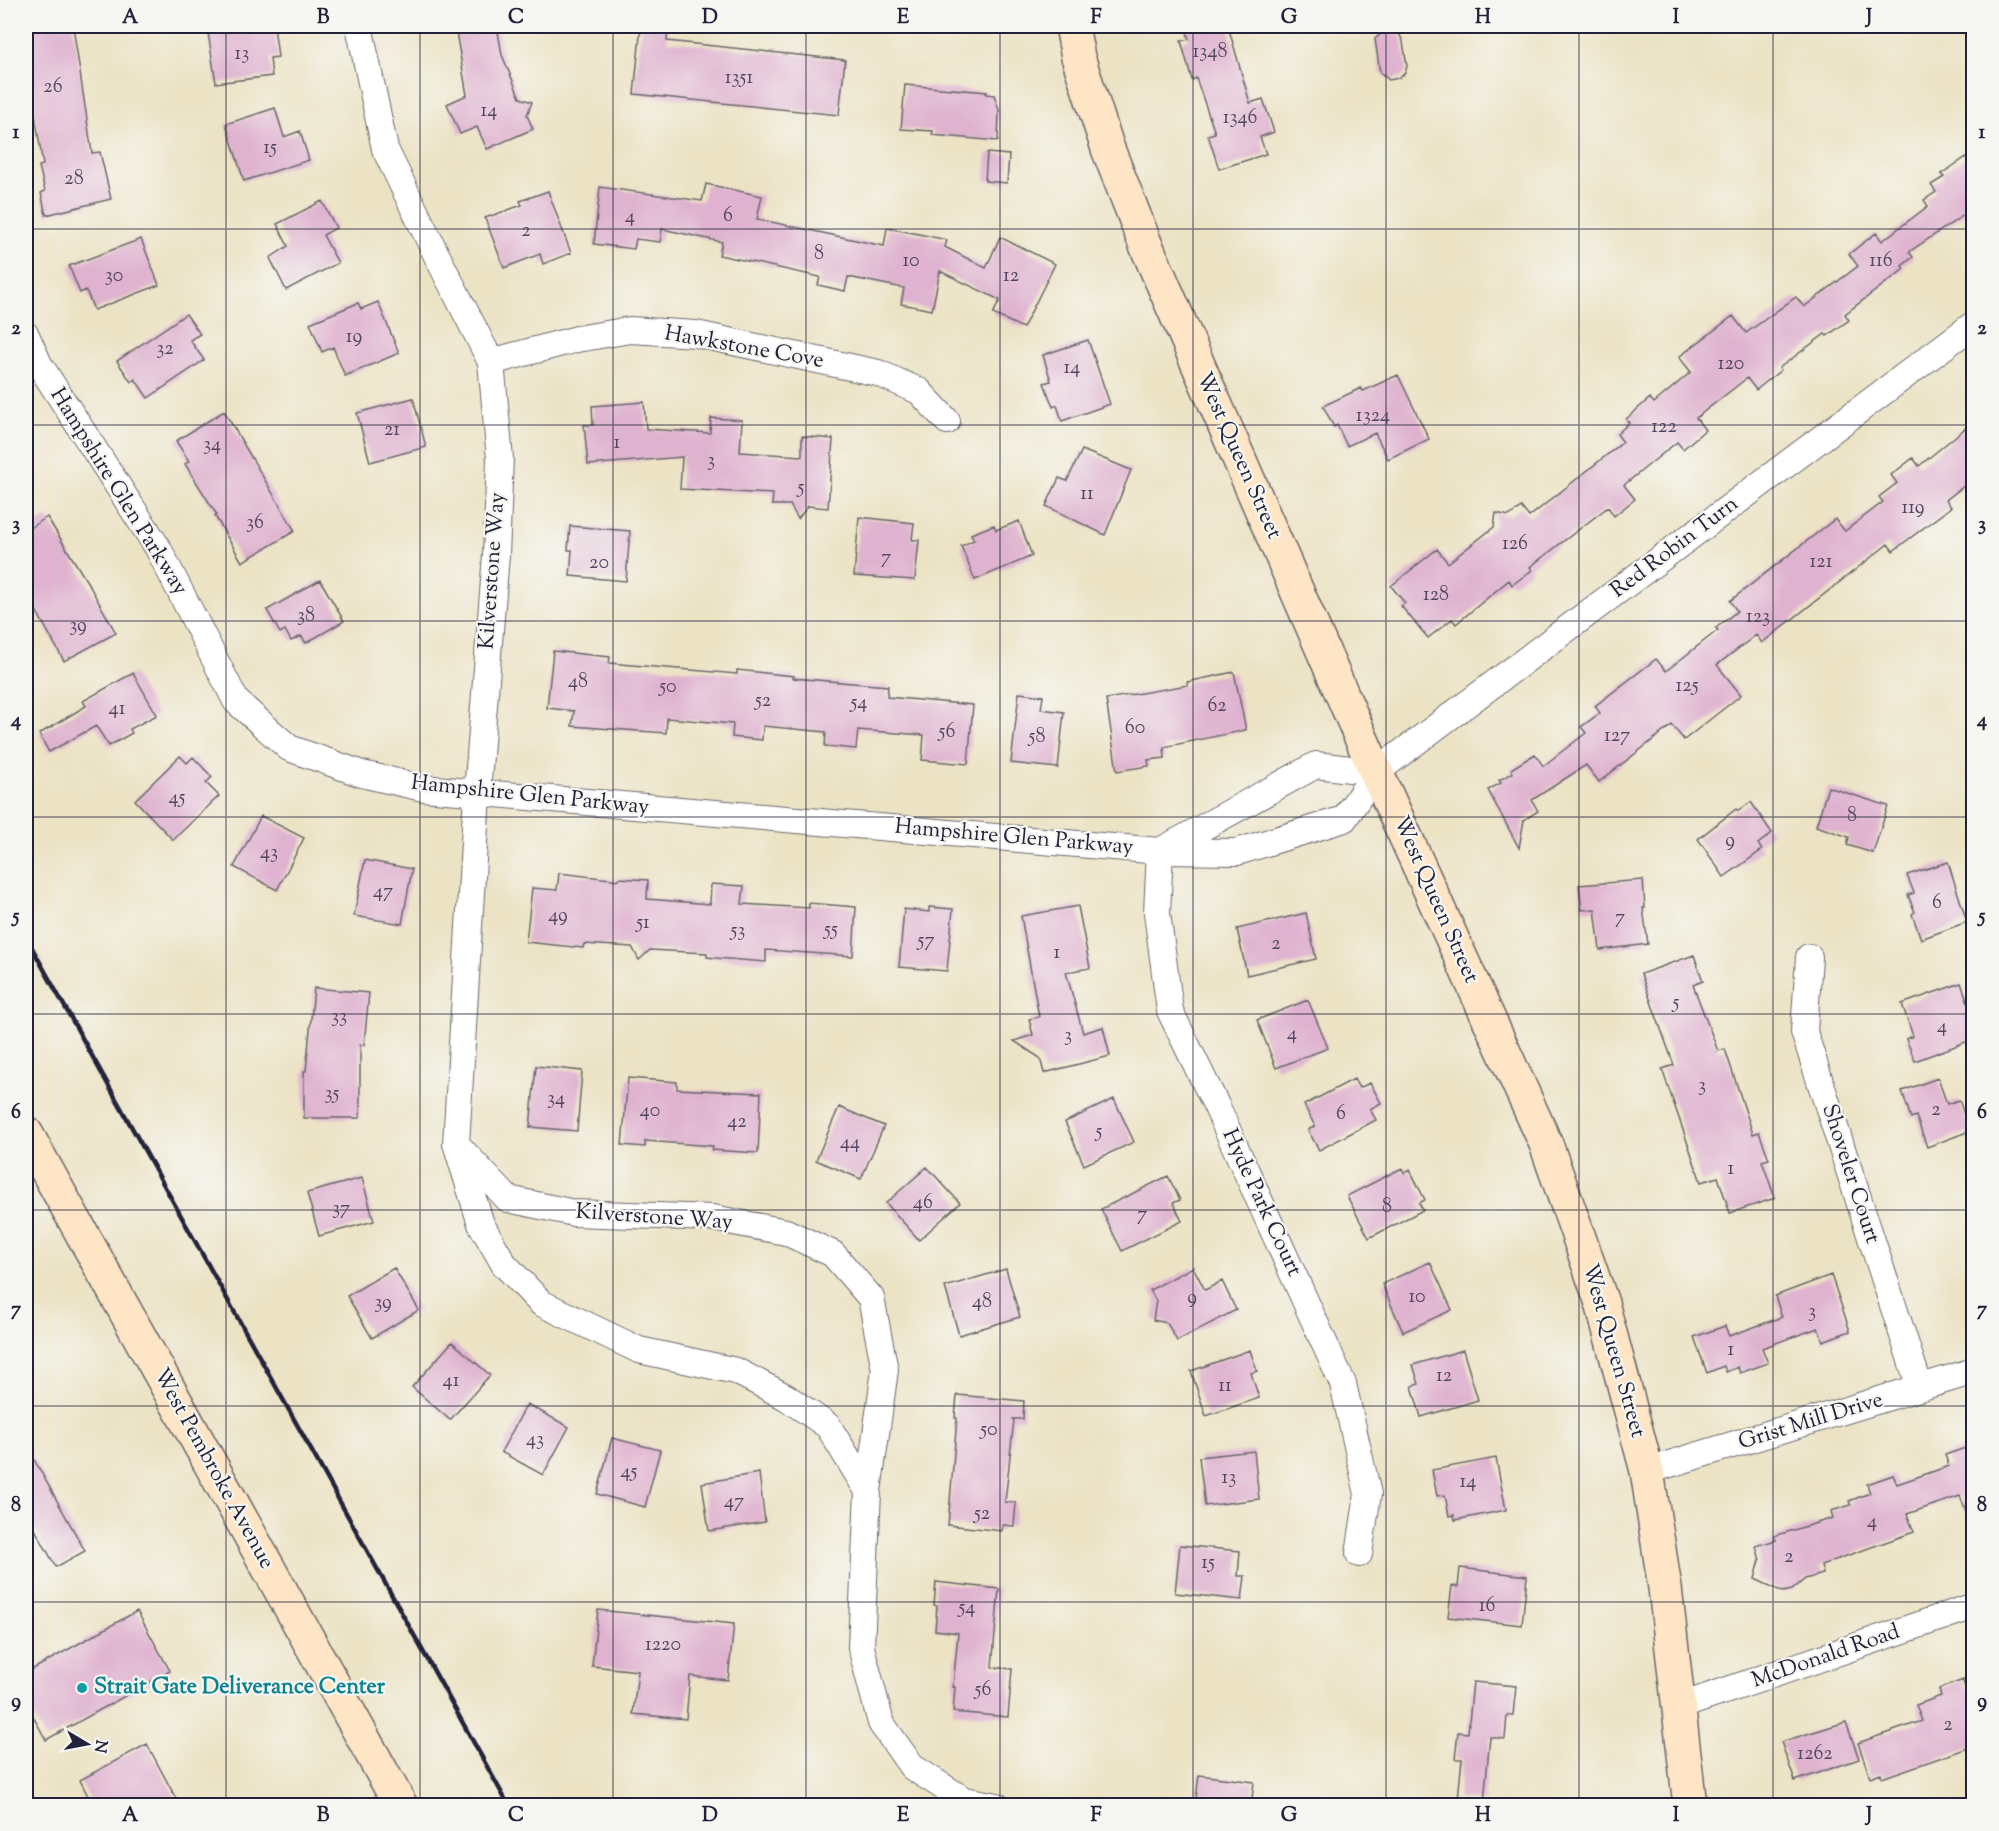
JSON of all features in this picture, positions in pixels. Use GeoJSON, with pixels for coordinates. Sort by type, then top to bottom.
{"type":"FeatureCollection","features":[{"type":"Feature","properties":{"kind":"main road","name":"West Queen Street"},"geometry":{"type":"LineString","coordinates":[[1072,26],[1078,57],[1108,149],[1145,243],[1376,772],[1546,1144],[1602,1303],[1647,1472],[1665,1588],[1690,1806]]}},
{"type":"Feature","properties":{"kind":"main road","name":"West Pembroke Avenue"},"geometry":{"type":"LineString","coordinates":[[26,1133],[401,1806]]}},
{"type":"Feature","properties":{"kind":"street","name":"Kilverstone Way"},"geometry":{"type":"LineString","coordinates":[[359,26],[385,149],[491,362],[500,459],[496,555],[477,793],[456,1144],[481,1224],[504,1263],[541,1303],[639,1350],[736,1371],[786,1397],[828,1426],[868,1491]]}},
{"type":"Feature","properties":{"kind":"street","name":"Red Robin Turn"},"geometry":{"type":"LineString","coordinates":[[1376,772],[1974,324]]}},
{"type":"Feature","properties":{"kind":"street","name":"Hawkstone Cove"},"geometry":{"type":"LineString","coordinates":[[491,362],[577,339],[630,330],[696,334],[878,373],[919,392],[946,422]]}},
{"type":"Feature","properties":{"kind":"street","name":"Hampshire Glen Parkway"},"geometry":{"type":"LineString","coordinates":[[26,335],[39,364],[158,548],[236,701],[289,748],[362,774],[423,788],[1160,851],[1237,852],[1344,819],[1376,772],[1316,765],[1160,851]]}},
{"type":"Feature","properties":{"kind":"street","name":"Hyde Park Court"},"geometry":{"type":"LineString","coordinates":[[1160,851],[1157,913],[1170,1011],[1217,1107],[1344,1384],[1368,1494],[1359,1554]]}},
{"type":"Feature","properties":{"kind":"street","name":"Shoveler Court"},"geometry":{"type":"LineString","coordinates":[[1809,957],[1804,1032],[1920,1388]]}},
{"type":"Feature","properties":{"kind":"street","name":"Kilverstone Way"},"geometry":{"type":"LineString","coordinates":[[456,1144],[508,1199],[574,1214],[712,1218],[786,1232],[833,1254],[871,1298],[885,1370],[868,1491],[861,1647],[881,1723],[912,1767],[964,1800],[998,1806]]}},
{"type":"Feature","properties":{"kind":"street","name":"Grist Mill Drive"},"geometry":{"type":"LineString","coordinates":[[1647,1472],[1974,1371]]}},
{"type":"Feature","properties":{"kind":"street","name":"McDonald Road"},"geometry":{"type":"LineString","coordinates":[[1678,1707],[1974,1606]]}},
{"type":"Feature","properties":{"kind":"building"},"geometry":{"type":"Polygon","coordinates":[[[26,26],[73,26],[92,153],[100,152],[111,199],[46,215],[41,193],[45,191],[39,166],[43,165],[33,102],[26,103],[26,26]]]}},
{"type":"Feature","properties":{"kind":"building"},"geometry":{"type":"Polygon","coordinates":[[[207,26],[274,26],[278,57],[270,58],[272,76],[216,83],[207,26]]]}},
{"type":"Feature","properties":{"kind":"building"},"geometry":{"type":"Polygon","coordinates":[[[455,26],[497,26],[502,55],[520,98],[532,102],[527,115],[533,129],[487,149],[477,127],[460,134],[447,104],[467,95],[455,26]]]}},
{"type":"Feature","properties":{"kind":"building"},"geometry":{"type":"Polygon","coordinates":[[[641,26],[668,26],[667,41],[845,60],[839,115],[634,94],[641,26]]]}},
{"type":"Feature","properties":{"kind":"building"},"geometry":{"type":"Polygon","coordinates":[[[1185,26],[1228,26],[1250,103],[1263,99],[1274,132],[1260,137],[1266,154],[1219,169],[1208,135],[1215,133],[1196,78],[1192,80],[1181,41],[1189,39],[1185,26]]]}},
{"type":"Feature","properties":{"kind":"building"},"geometry":{"type":"Polygon","coordinates":[[[1392,30],[1400,35],[1403,42],[1407,66],[1405,73],[1399,78],[1389,80],[1380,72],[1375,39],[1384,31],[1392,30]]]}},
{"type":"Feature","properties":{"kind":"building"},"geometry":{"type":"Polygon","coordinates":[[[905,85],[987,92],[986,94],[994,95],[999,110],[998,141],[932,135],[933,131],[901,129],[905,85]]]}},
{"type":"Feature","properties":{"kind":"building"},"geometry":{"type":"Polygon","coordinates":[[[275,108],[284,137],[300,131],[309,160],[244,181],[226,124],[275,108]]]}},
{"type":"Feature","properties":{"kind":"building"},"geometry":{"type":"Polygon","coordinates":[[[1974,152],[1974,208],[1909,252],[1913,257],[1902,266],[1904,269],[1845,314],[1849,320],[1827,336],[1825,334],[1779,368],[1781,370],[1756,390],[1747,378],[1696,418],[1705,430],[1683,449],[1677,442],[1624,485],[1635,499],[1614,516],[1608,507],[1530,567],[1532,570],[1512,585],[1509,580],[1456,624],[1452,619],[1428,638],[1401,606],[1405,603],[1391,586],[1437,549],[1448,563],[1494,527],[1496,513],[1509,516],[1521,507],[1529,517],[1623,442],[1617,434],[1629,423],[1626,419],[1650,398],[1654,403],[1691,372],[1679,357],[1733,316],[1746,333],[1796,297],[1804,307],[1858,266],[1849,254],[1876,233],[1882,241],[1928,206],[1924,200],[1936,192],[1931,185],[1944,177],[1941,174],[1974,152]]]}},
{"type":"Feature","properties":{"kind":"building"},"geometry":{"type":"Polygon","coordinates":[[[987,153],[1009,155],[1007,183],[985,181],[987,153]]]}},
{"type":"Feature","properties":{"kind":"building"},"geometry":{"type":"Polygon","coordinates":[[[706,184],[762,196],[757,219],[884,246],[887,228],[919,234],[947,240],[945,247],[986,268],[1000,237],[1055,264],[1023,328],[993,314],[1000,300],[940,271],[932,310],[901,304],[904,288],[848,277],[845,291],[818,285],[820,277],[719,255],[722,242],[662,229],[660,242],[636,239],[634,249],[594,244],[600,187],[702,201],[706,184]]]}},
{"type":"Feature","properties":{"kind":"building"},"geometry":{"type":"Polygon","coordinates":[[[548,191],[571,253],[543,264],[540,254],[504,268],[485,218],[522,205],[520,201],[548,191]]]}},
{"type":"Feature","properties":{"kind":"building"},"geometry":{"type":"Polygon","coordinates":[[[322,201],[336,228],[323,235],[338,263],[286,290],[270,258],[288,246],[277,224],[322,201]]]}},
{"type":"Feature","properties":{"kind":"building"},"geometry":{"type":"Polygon","coordinates":[[[141,239],[159,285],[94,310],[86,290],[80,293],[69,266],[141,239]]]}},
{"type":"Feature","properties":{"kind":"building"},"geometry":{"type":"Polygon","coordinates":[[[378,302],[399,353],[345,376],[333,347],[322,352],[310,323],[358,303],[361,309],[378,302]]]}},
{"type":"Feature","properties":{"kind":"building"},"geometry":{"type":"Polygon","coordinates":[[[186,314],[200,334],[190,340],[204,360],[148,398],[135,379],[131,382],[117,361],[186,314]]]}},
{"type":"Feature","properties":{"kind":"building"},"geometry":{"type":"Polygon","coordinates":[[[1088,340],[1110,404],[1062,421],[1057,405],[1053,407],[1044,383],[1051,381],[1043,355],[1088,340]]]}},
{"type":"Feature","properties":{"kind":"building"},"geometry":{"type":"Polygon","coordinates":[[[1398,375],[1429,439],[1388,459],[1375,433],[1347,446],[1337,425],[1334,427],[1323,406],[1361,388],[1363,391],[1398,375]]]}},
{"type":"Feature","properties":{"kind":"building"},"geometry":{"type":"Polygon","coordinates":[[[413,398],[426,447],[370,462],[357,413],[413,398]]]}},
{"type":"Feature","properties":{"kind":"building"},"geometry":{"type":"Polygon","coordinates":[[[644,402],[646,429],[710,433],[711,418],[742,420],[740,452],[802,456],[802,436],[833,439],[828,508],[808,506],[798,519],[790,505],[772,505],[773,494],[680,489],[682,457],[588,465],[584,425],[593,425],[592,406],[644,402]]]}},
{"type":"Feature","properties":{"kind":"building"},"geometry":{"type":"Polygon","coordinates":[[[224,411],[295,531],[242,562],[215,516],[217,515],[185,464],[189,461],[176,441],[224,411]]]}},
{"type":"Feature","properties":{"kind":"building"},"geometry":{"type":"Polygon","coordinates":[[[1974,421],[1974,478],[1946,500],[1951,507],[1893,551],[1888,544],[1762,643],[1756,635],[1717,665],[1741,695],[1684,740],[1672,725],[1599,782],[1586,765],[1532,800],[1538,811],[1524,820],[1519,848],[1488,790],[1501,783],[1499,780],[1513,773],[1511,769],[1535,754],[1543,766],[1586,733],[1581,727],[1600,713],[1595,706],[1656,659],[1666,671],[1718,630],[1716,628],[1737,611],[1730,601],[1835,519],[1845,531],[1883,502],[1879,497],[1897,483],[1891,475],[1913,458],[1919,466],[1974,421]]]}},
{"type":"Feature","properties":{"kind":"building"},"geometry":{"type":"Polygon","coordinates":[[[1082,450],[1131,470],[1105,535],[1046,506],[1059,478],[1067,481],[1082,450]]]}},
{"type":"Feature","properties":{"kind":"building"},"geometry":{"type":"Polygon","coordinates":[[[47,517],[116,633],[64,661],[26,592],[26,531],[47,517]]]}},
{"type":"Feature","properties":{"kind":"building"},"geometry":{"type":"Polygon","coordinates":[[[859,517],[914,523],[912,540],[919,540],[915,580],[854,576],[859,517]]]}},
{"type":"Feature","properties":{"kind":"building"},"geometry":{"type":"Polygon","coordinates":[[[1019,521],[1032,556],[975,580],[961,546],[974,540],[971,534],[994,525],[996,530],[1019,521]]]}},
{"type":"Feature","properties":{"kind":"building"},"geometry":{"type":"Polygon","coordinates":[[[570,526],[630,531],[626,581],[570,576],[572,550],[568,550],[570,526]]]}},
{"type":"Feature","properties":{"kind":"building"},"geometry":{"type":"Polygon","coordinates":[[[320,580],[344,621],[306,643],[301,636],[291,641],[285,630],[280,633],[267,610],[320,580]]]}},
{"type":"Feature","properties":{"kind":"building"},"geometry":{"type":"Polygon","coordinates":[[[553,651],[610,657],[609,663],[737,674],[737,670],[794,676],[793,678],[888,686],[887,697],[973,705],[968,764],[922,760],[924,735],[858,730],[856,749],[825,746],[826,732],[763,726],[762,740],[732,737],[733,724],[667,718],[666,733],[572,726],[574,711],[547,708],[553,651]]]}},
{"type":"Feature","properties":{"kind":"building"},"geometry":{"type":"Polygon","coordinates":[[[1234,672],[1246,730],[1164,747],[1165,758],[1148,760],[1149,766],[1117,771],[1106,699],[1188,685],[1187,682],[1234,672]]]}},
{"type":"Feature","properties":{"kind":"building"},"geometry":{"type":"Polygon","coordinates":[[[133,673],[157,715],[130,729],[132,733],[109,746],[96,726],[49,752],[39,734],[86,706],[83,701],[133,673]]]}},
{"type":"Feature","properties":{"kind":"building"},"geometry":{"type":"Polygon","coordinates":[[[1019,693],[1043,696],[1041,709],[1064,712],[1058,768],[1011,763],[1019,693]]]}},
{"type":"Feature","properties":{"kind":"building"},"geometry":{"type":"Polygon","coordinates":[[[180,756],[187,763],[193,757],[212,777],[206,783],[219,796],[173,840],[135,800],[180,756]]]}},
{"type":"Feature","properties":{"kind":"building"},"geometry":{"type":"Polygon","coordinates":[[[1828,787],[1888,806],[1873,853],[1847,845],[1849,837],[1816,826],[1828,787]]]}},
{"type":"Feature","properties":{"kind":"building"},"geometry":{"type":"Polygon","coordinates":[[[1751,802],[1772,833],[1758,844],[1762,850],[1724,877],[1698,839],[1736,809],[1738,811],[1751,802]]]}},
{"type":"Feature","properties":{"kind":"building"},"geometry":{"type":"Polygon","coordinates":[[[261,816],[304,838],[277,890],[234,867],[261,816]]]}},
{"type":"Feature","properties":{"kind":"building"},"geometry":{"type":"Polygon","coordinates":[[[365,860],[412,869],[402,924],[354,916],[365,860]]]}},
{"type":"Feature","properties":{"kind":"building"},"geometry":{"type":"Polygon","coordinates":[[[1948,862],[1967,922],[1921,939],[1912,914],[1915,912],[1908,895],[1914,893],[1907,875],[1948,862]]]}},
{"type":"Feature","properties":{"kind":"building"},"geometry":{"type":"Polygon","coordinates":[[[559,873],[619,880],[619,878],[648,880],[647,899],[710,904],[711,884],[744,886],[742,904],[809,908],[809,903],[856,907],[853,956],[766,950],[766,962],[707,957],[707,953],[650,950],[639,960],[632,947],[584,944],[583,948],[526,942],[532,888],[557,890],[559,873]]]}},
{"type":"Feature","properties":{"kind":"building"},"geometry":{"type":"Polygon","coordinates":[[[1643,880],[1645,908],[1643,908],[1648,944],[1600,950],[1595,909],[1582,910],[1579,885],[1643,880]]]}},
{"type":"Feature","properties":{"kind":"building"},"geometry":{"type":"Polygon","coordinates":[[[1078,906],[1090,968],[1066,972],[1083,1033],[1103,1027],[1110,1056],[1044,1073],[1040,1058],[1014,1041],[1033,1035],[1029,1019],[1039,1017],[1021,916],[1078,906]]]}},
{"type":"Feature","properties":{"kind":"building"},"geometry":{"type":"Polygon","coordinates":[[[929,907],[953,909],[947,971],[899,967],[904,909],[929,912],[929,907]]]}},
{"type":"Feature","properties":{"kind":"building"},"geometry":{"type":"Polygon","coordinates":[[[1306,913],[1316,959],[1247,975],[1237,929],[1306,913]]]}},
{"type":"Feature","properties":{"kind":"building"},"geometry":{"type":"Polygon","coordinates":[[[1694,955],[1703,981],[1693,985],[1718,1051],[1725,1049],[1753,1134],[1759,1132],[1769,1159],[1762,1161],[1775,1198],[1730,1213],[1718,1177],[1701,1182],[1662,1069],[1674,1065],[1641,974],[1694,955]]]}},
{"type":"Feature","properties":{"kind":"building"},"geometry":{"type":"Polygon","coordinates":[[[1961,983],[1974,1019],[1974,1039],[1915,1061],[1906,1039],[1913,1036],[1902,1004],[1961,983]]]}},
{"type":"Feature","properties":{"kind":"building"},"geometry":{"type":"Polygon","coordinates":[[[314,988],[369,993],[364,1045],[360,1045],[360,1118],[304,1118],[304,1071],[306,1071],[314,988]]]}},
{"type":"Feature","properties":{"kind":"building"},"geometry":{"type":"Polygon","coordinates":[[[1308,1000],[1328,1048],[1276,1068],[1257,1020],[1308,1000]]]}},
{"type":"Feature","properties":{"kind":"building"},"geometry":{"type":"Polygon","coordinates":[[[536,1066],[582,1071],[577,1131],[530,1127],[536,1066]]]}},
{"type":"Feature","properties":{"kind":"building"},"geometry":{"type":"Polygon","coordinates":[[[628,1078],[677,1082],[677,1089],[761,1093],[758,1153],[712,1150],[713,1146],[645,1141],[645,1147],[622,1145],[628,1078]]]}},
{"type":"Feature","properties":{"kind":"building"},"geometry":{"type":"Polygon","coordinates":[[[1938,1078],[1947,1104],[1959,1100],[1970,1131],[1927,1147],[1916,1116],[1911,1118],[1902,1091],[1938,1078]]]}},
{"type":"Feature","properties":{"kind":"building"},"geometry":{"type":"Polygon","coordinates":[[[1354,1079],[1359,1088],[1370,1083],[1381,1103],[1370,1109],[1376,1120],[1319,1150],[1308,1130],[1315,1126],[1304,1105],[1354,1079]]]}},
{"type":"Feature","properties":{"kind":"building"},"geometry":{"type":"Polygon","coordinates":[[[1114,1099],[1134,1142],[1084,1165],[1065,1122],[1114,1099]]]}},
{"type":"Feature","properties":{"kind":"building"},"geometry":{"type":"Polygon","coordinates":[[[839,1107],[884,1126],[861,1179],[816,1160],[839,1107]]]}},
{"type":"Feature","properties":{"kind":"building"},"geometry":{"type":"Polygon","coordinates":[[[927,1167],[960,1203],[919,1240],[886,1203],[927,1167]]]}},
{"type":"Feature","properties":{"kind":"building"},"geometry":{"type":"Polygon","coordinates":[[[1402,1168],[1404,1173],[1410,1170],[1425,1200],[1419,1203],[1423,1210],[1369,1238],[1347,1196],[1402,1168]]]}},
{"type":"Feature","properties":{"kind":"building"},"geometry":{"type":"Polygon","coordinates":[[[1168,1176],[1180,1200],[1173,1203],[1182,1221],[1122,1251],[1101,1209],[1168,1176]]]}},
{"type":"Feature","properties":{"kind":"building"},"geometry":{"type":"Polygon","coordinates":[[[362,1178],[374,1221],[319,1236],[307,1193],[362,1178]]]}},
{"type":"Feature","properties":{"kind":"building"},"geometry":{"type":"Polygon","coordinates":[[[1430,1262],[1452,1310],[1403,1332],[1382,1284],[1430,1262]]]}},
{"type":"Feature","properties":{"kind":"building"},"geometry":{"type":"Polygon","coordinates":[[[1193,1267],[1205,1290],[1222,1281],[1236,1310],[1177,1341],[1167,1323],[1153,1320],[1156,1301],[1150,1290],[1193,1267]]]}},
{"type":"Feature","properties":{"kind":"building"},"geometry":{"type":"Polygon","coordinates":[[[394,1268],[419,1310],[372,1338],[347,1296],[394,1268]]]}},
{"type":"Feature","properties":{"kind":"building"},"geometry":{"type":"Polygon","coordinates":[[[1006,1269],[1020,1317],[959,1335],[945,1287],[1006,1269]]]}},
{"type":"Feature","properties":{"kind":"building"},"geometry":{"type":"Polygon","coordinates":[[[1831,1275],[1850,1331],[1823,1341],[1818,1328],[1762,1348],[1768,1363],[1740,1373],[1738,1367],[1726,1372],[1724,1366],[1707,1373],[1694,1337],[1725,1326],[1729,1336],[1782,1317],[1775,1296],[1831,1275]]]}},
{"type":"Feature","properties":{"kind":"building"},"geometry":{"type":"Polygon","coordinates":[[[452,1342],[490,1375],[450,1420],[412,1387],[452,1342]]]}},
{"type":"Feature","properties":{"kind":"building"},"geometry":{"type":"Polygon","coordinates":[[[1250,1350],[1257,1371],[1251,1373],[1259,1398],[1206,1416],[1191,1371],[1250,1350]]]}},
{"type":"Feature","properties":{"kind":"building"},"geometry":{"type":"Polygon","coordinates":[[[1463,1350],[1478,1400],[1421,1417],[1412,1386],[1419,1384],[1413,1365],[1463,1350]]]}},
{"type":"Feature","properties":{"kind":"building"},"geometry":{"type":"Polygon","coordinates":[[[957,1395],[1024,1401],[1023,1419],[1014,1419],[1005,1502],[1016,1503],[1014,1526],[1003,1525],[1002,1531],[948,1525],[957,1395]]]}},
{"type":"Feature","properties":{"kind":"building"},"geometry":{"type":"Polygon","coordinates":[[[527,1404],[569,1427],[543,1475],[501,1452],[527,1404]]]}},
{"type":"Feature","properties":{"kind":"building"},"geometry":{"type":"Polygon","coordinates":[[[612,1438],[660,1450],[645,1507],[597,1494],[612,1438]]]}},
{"type":"Feature","properties":{"kind":"building"},"geometry":{"type":"Polygon","coordinates":[[[26,1445],[85,1551],[56,1567],[26,1513],[26,1445]]]}},
{"type":"Feature","properties":{"kind":"building"},"geometry":{"type":"Polygon","coordinates":[[[1974,1445],[1974,1524],[1971,1525],[1960,1496],[1907,1514],[1914,1532],[1821,1565],[1823,1574],[1805,1579],[1792,1590],[1783,1592],[1755,1579],[1760,1560],[1756,1546],[1776,1540],[1774,1536],[1833,1518],[1831,1511],[1851,1505],[1849,1501],[1870,1493],[1867,1484],[1893,1475],[1897,1484],[1949,1466],[1945,1455],[1974,1445]]]}},
{"type":"Feature","properties":{"kind":"building"},"geometry":{"type":"Polygon","coordinates":[[[1254,1451],[1259,1499],[1205,1506],[1199,1457],[1254,1451]]]}},
{"type":"Feature","properties":{"kind":"building"},"geometry":{"type":"Polygon","coordinates":[[[1496,1458],[1506,1510],[1455,1520],[1454,1515],[1449,1516],[1445,1495],[1437,1496],[1432,1470],[1496,1458]]]}},
{"type":"Feature","properties":{"kind":"building"},"geometry":{"type":"Polygon","coordinates":[[[759,1473],[765,1522],[709,1531],[702,1483],[759,1473]]]}},
{"type":"Feature","properties":{"kind":"building"},"geometry":{"type":"Polygon","coordinates":[[[1180,1545],[1240,1551],[1238,1576],[1245,1576],[1242,1600],[1175,1593],[1180,1545]]]}},
{"type":"Feature","properties":{"kind":"building"},"geometry":{"type":"Polygon","coordinates":[[[1460,1568],[1527,1576],[1522,1625],[1448,1617],[1452,1586],[1458,1587],[1460,1568]]]}},
{"type":"Feature","properties":{"kind":"building"},"geometry":{"type":"Polygon","coordinates":[[[936,1582],[999,1589],[992,1667],[1012,1669],[1008,1717],[953,1712],[958,1633],[935,1630],[936,1582]]]}},
{"type":"Feature","properties":{"kind":"building"},"geometry":{"type":"Polygon","coordinates":[[[598,1610],[734,1624],[728,1680],[690,1676],[686,1719],[633,1714],[638,1671],[592,1666],[598,1610]]]}},
{"type":"Feature","properties":{"kind":"building","name":"Strait Gate Deliverance Center"},"geometry":{"type":"Polygon","coordinates":[[[137,1611],[170,1671],[46,1740],[26,1703],[26,1673],[137,1611]]]}},
{"type":"Feature","properties":{"kind":"building"},"geometry":{"type":"Polygon","coordinates":[[[1963,1680],[1965,1688],[1974,1685],[1974,1746],[1882,1778],[1881,1773],[1870,1777],[1858,1743],[1922,1721],[1916,1705],[1941,1696],[1939,1689],[1963,1680]]]}},
{"type":"Feature","properties":{"kind":"building"},"geometry":{"type":"Polygon","coordinates":[[[1473,1682],[1516,1686],[1513,1715],[1507,1715],[1505,1739],[1490,1737],[1484,1802],[1458,1799],[1462,1759],[1455,1759],[1458,1732],[1468,1733],[1473,1682]]]}},
{"type":"Feature","properties":{"kind":"building"},"geometry":{"type":"Polygon","coordinates":[[[1846,1722],[1859,1759],[1795,1781],[1781,1742],[1846,1722]]]}},
{"type":"Feature","properties":{"kind":"building"},"geometry":{"type":"Polygon","coordinates":[[[147,1744],[180,1806],[93,1806],[80,1780],[147,1744]]]}},
{"type":"Feature","properties":{"kind":"building"},"geometry":{"type":"Polygon","coordinates":[[[1199,1775],[1254,1782],[1251,1806],[1195,1806],[1199,1775]]]}},
{"type":"Feature","properties":{"kind":"railway"},"geometry":{"type":"LineString","coordinates":[[26,937],[509,1806]]}},
{"type":"Feature","properties":{"kind":"place","name":"Strait Gate Deliverance Center"},"geometry":{"type":"Point","coordinates":[82,1688]}}]}
